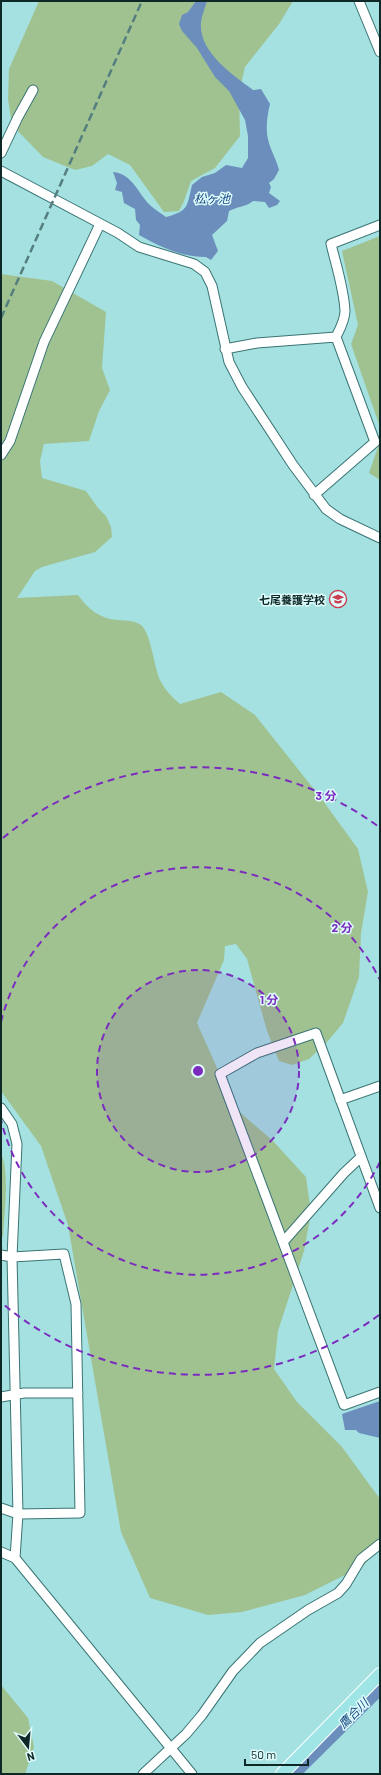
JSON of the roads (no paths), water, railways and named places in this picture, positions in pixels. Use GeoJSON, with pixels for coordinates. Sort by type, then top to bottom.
{"type":"FeatureCollection","features":[{"type":"Feature","properties":{"kind":"main road"},"geometry":{"type":"LineString","coordinates":[[282,1774],[380,1674]]}},
{"type":"Feature","properties":{"kind":"street"},"geometry":{"type":"LineString","coordinates":[[359,1],[380,52]]}},
{"type":"Feature","properties":{"kind":"street"},"geometry":{"type":"LineString","coordinates":[[1,152],[33,90]]}},
{"type":"Feature","properties":{"kind":"street"},"geometry":{"type":"LineString","coordinates":[[1,171],[100,224],[139,247],[194,264],[205,272],[212,286],[229,362],[242,387],[314,495],[326,509],[340,519],[380,538]]}},
{"type":"Feature","properties":{"kind":"street"},"geometry":{"type":"LineString","coordinates":[[1,455],[10,441],[44,342],[100,224]]}},
{"type":"Feature","properties":{"kind":"street"},"geometry":{"type":"LineString","coordinates":[[314,495],[375,442],[336,337],[342,324],[345,311],[344,300],[331,244],[380,225]]}},
{"type":"Feature","properties":{"kind":"street"},"geometry":{"type":"LineString","coordinates":[[225,349],[257,343],[336,337]]}},
{"type":"Feature","properties":{"kind":"street"},"geometry":{"type":"LineString","coordinates":[[380,1208],[316,1033],[257,1053],[220,1074],[284,1241],[344,1405],[380,1392]]}},
{"type":"Feature","properties":{"kind":"street"},"geometry":{"type":"LineString","coordinates":[[340,1100],[380,1086]]}},
{"type":"Feature","properties":{"kind":"street"},"geometry":{"type":"LineString","coordinates":[[1,1108],[12,1124],[17,1144],[12,1257],[18,1514],[15,1558]]}},
{"type":"Feature","properties":{"kind":"street"},"geometry":{"type":"LineString","coordinates":[[284,1241],[344,1173],[361,1157]]}},
{"type":"Feature","properties":{"kind":"street"},"geometry":{"type":"LineString","coordinates":[[1,1255],[12,1257],[64,1254],[76,1304],[80,1513],[18,1514],[1,1508]]}},
{"type":"Feature","properties":{"kind":"street"},"geometry":{"type":"LineString","coordinates":[[1,1398],[24,1393],[78,1393]]}},
{"type":"Feature","properties":{"kind":"street"},"geometry":{"type":"LineString","coordinates":[[143,1774],[171,1749],[202,1715],[233,1671],[260,1643],[308,1610],[338,1593],[346,1584],[361,1559],[380,1544]]}},
{"type":"Feature","properties":{"kind":"street"},"geometry":{"type":"LineString","coordinates":[[1,1552],[15,1558],[192,1774]]}},
{"type":"Feature","properties":{"kind":"water","name":"松ヶ池"},"geometry":{"type":"Polygon","coordinates":[[[196,1],[207,1],[201,22],[205,43],[211,53],[227,70],[253,90],[261,89],[270,104],[267,118],[267,134],[279,170],[274,179],[269,183],[271,187],[269,193],[280,201],[277,205],[269,208],[265,202],[253,201],[229,211],[227,221],[212,235],[218,251],[211,260],[206,257],[197,257],[171,250],[155,244],[139,235],[140,225],[136,220],[135,209],[124,203],[122,192],[115,190],[117,183],[113,172],[126,176],[135,185],[146,201],[154,209],[166,217],[174,215],[186,207],[192,185],[202,177],[215,173],[226,165],[242,168],[248,158],[248,136],[245,120],[229,91],[215,77],[197,48],[182,31],[179,24],[182,15],[188,12],[196,1]]]}},
{"type":"Feature","properties":{"kind":"water"},"geometry":{"type":"Polygon","coordinates":[[[380,1401],[380,1438],[359,1433],[356,1430],[345,1430],[342,1414],[380,1401]]]}},
{"type":"Feature","properties":{"kind":"waterway","name":"鷹合川"},"geometry":{"type":"LineString","coordinates":[[292,1774],[380,1687]]}},
{"type":"Feature","properties":{"kind":"railway"},"geometry":{"type":"LineString","coordinates":[[1,318],[142,1]]}},
{"type":"Feature","properties":{"kind":"place","name":"七尾養護学校"},"geometry":{"type":"Point","coordinates":[338,599]}}]}
